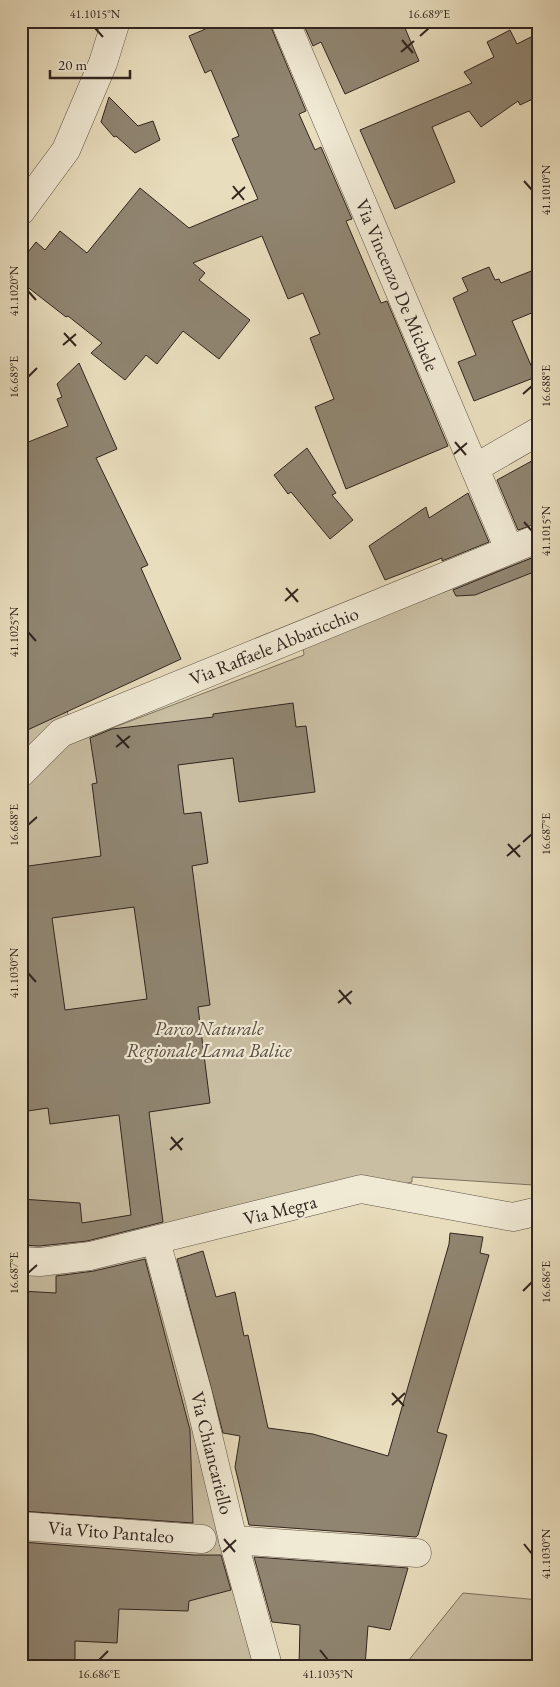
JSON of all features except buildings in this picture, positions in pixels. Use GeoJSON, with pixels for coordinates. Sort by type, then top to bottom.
{"type":"FeatureCollection","features":[{"type":"Feature","properties":{"kind":"street"},"geometry":{"type":"LineString","coordinates":[[21,211],[66,150],[103,63],[116,21]]}},
{"type":"Feature","properties":{"kind":"street","name":"Via Vincenzo De Michele"},"geometry":{"type":"LineString","coordinates":[[285,21],[509,549]]}},
{"type":"Feature","properties":{"kind":"street"},"geometry":{"type":"LineString","coordinates":[[475,468],[539,431]]}},
{"type":"Feature","properties":{"kind":"street","name":"Via Raffaele Abbaticchio"},"geometry":{"type":"LineString","coordinates":[[21,773],[61,734],[539,538]]}},
{"type":"Feature","properties":{"kind":"street","name":"Via Megra"},"geometry":{"type":"LineString","coordinates":[[21,1261],[40,1262],[90,1256],[361,1189],[513,1217],[539,1211]]}},
{"type":"Feature","properties":{"kind":"street","name":"Via Chiancariello"},"geometry":{"type":"LineString","coordinates":[[156,1241],[198,1394],[233,1540],[268,1666]]}},
{"type":"Feature","properties":{"kind":"street","name":"Via Vito Pantaleo"},"geometry":{"type":"LineString","coordinates":[[21,1526],[202,1538]]}},
{"type":"Feature","properties":{"kind":"street"},"geometry":{"type":"LineString","coordinates":[[233,1540],[417,1553]]}},
{"type":"Feature","properties":{"kind":"green space","name":"Parco Naturale Regionale Lama Balice"},"geometry":{"type":"Polygon","coordinates":[[[539,555],[539,1184],[412,1177],[412,1182],[167,1243],[278,1666],[21,1666],[21,586],[78,741],[304,655],[303,647],[539,555]]]}},
{"type":"Feature","properties":{"kind":"green space"},"geometry":{"type":"Polygon","coordinates":[[[463,1593],[539,1600],[539,1666],[404,1666],[463,1593]]]}}]}
